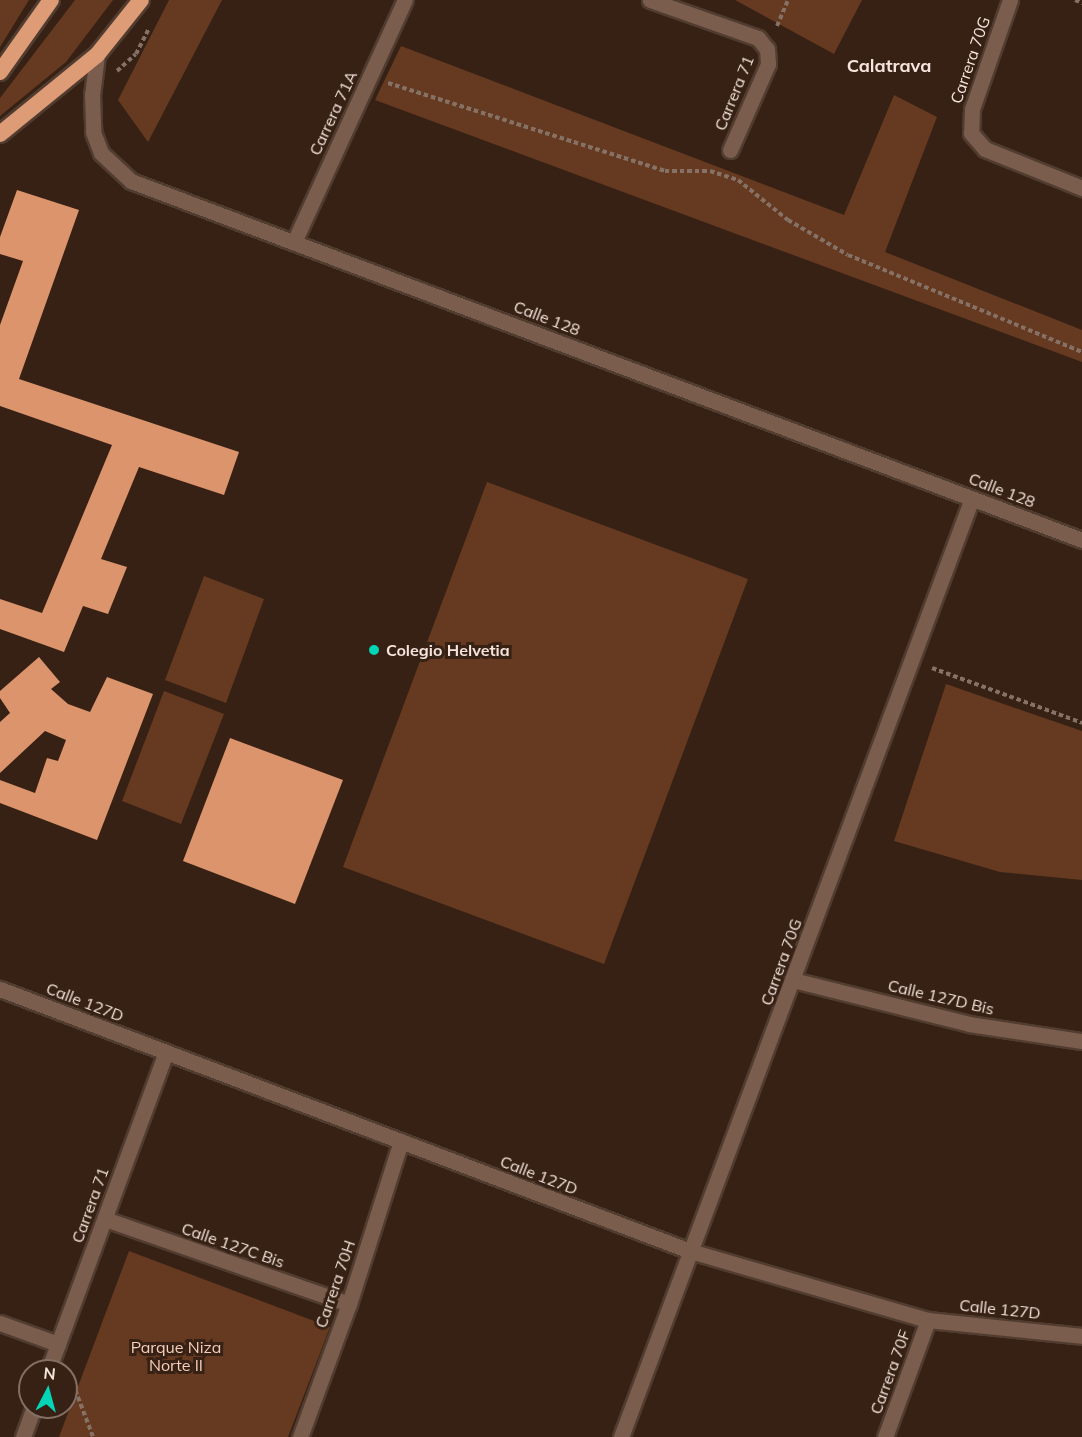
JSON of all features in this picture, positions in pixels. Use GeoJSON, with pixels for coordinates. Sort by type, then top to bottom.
{"type":"FeatureCollection","features":[{"type":"Feature","properties":{"kind":"highway"},"geometry":{"type":"LineString","coordinates":[[0,72],[51,0]]}},
{"type":"Feature","properties":{"kind":"highway"},"geometry":{"type":"LineString","coordinates":[[0,134],[97,55],[141,0]]}},
{"type":"Feature","properties":{"kind":"street","name":"Carrera 71A"},"geometry":{"type":"LineString","coordinates":[[294,242],[405,0]]}},
{"type":"Feature","properties":{"kind":"street","name":"Carrera 71"},"geometry":{"type":"LineString","coordinates":[[650,0],[758,38],[767,49],[768,64],[730,150]]}},
{"type":"Feature","properties":{"kind":"street","name":"Carrera 70G"},"geometry":{"type":"LineString","coordinates":[[1010,0],[972,109],[971,133],[985,149],[1082,189]]}},
{"type":"Feature","properties":{"kind":"street","name":"Calle 128"},"geometry":{"type":"LineString","coordinates":[[97,55],[93,132],[101,153],[132,181],[1082,540]]}},
{"type":"Feature","properties":{"kind":"street","name":"Carrera 70G"},"geometry":{"type":"LineString","coordinates":[[621,1437],[972,498]]}},
{"type":"Feature","properties":{"kind":"street","name":"Calle 127D Bis"},"geometry":{"type":"LineString","coordinates":[[793,980],[969,1024],[1082,1041]]}},
{"type":"Feature","properties":{"kind":"street","name":"Calle 127D"},"geometry":{"type":"LineString","coordinates":[[0,988],[690,1251],[928,1320],[1082,1335]]}},
{"type":"Feature","properties":{"kind":"street","name":"Carrera 71"},"geometry":{"type":"LineString","coordinates":[[52,1359],[166,1052]]}},
{"type":"Feature","properties":{"kind":"street","name":"Carrera 70H"},"geometry":{"type":"LineString","coordinates":[[300,1437],[349,1304],[401,1142]]}},
{"type":"Feature","properties":{"kind":"street","name":"Calle 127C Bis"},"geometry":{"type":"LineString","coordinates":[[105,1219],[349,1304]]}},
{"type":"Feature","properties":{"kind":"street","name":"Carrera 70F"},"geometry":{"type":"LineString","coordinates":[[885,1437],[928,1320]]}},
{"type":"Feature","properties":{"kind":"street"},"geometry":{"type":"LineString","coordinates":[[0,1323],[58,1344]]}},
{"type":"Feature","properties":{"kind":"street"},"geometry":{"type":"LineString","coordinates":[[23,1437],[30,1419]]}},
{"type":"Feature","properties":{"kind":"path"},"geometry":{"type":"LineString","coordinates":[[1075,0],[1082,3]]}},
{"type":"Feature","properties":{"kind":"path"},"geometry":{"type":"LineString","coordinates":[[370,77],[665,171],[710,171],[730,177],[788,220],[848,255],[1082,352]]}},
{"type":"Feature","properties":{"kind":"path"},"geometry":{"type":"LineString","coordinates":[[911,660],[1082,723]]}},
{"type":"Feature","properties":{"kind":"path"},"geometry":{"type":"LineString","coordinates":[[58,1344],[93,1437]]}},
{"type":"Feature","properties":{"kind":"green space"},"geometry":{"type":"Polygon","coordinates":[[[0,0],[29,0],[0,47],[0,0]]]}},
{"type":"Feature","properties":{"kind":"green space"},"geometry":{"type":"Polygon","coordinates":[[[75,0],[113,0],[66,62],[0,116],[0,98],[75,0]]]}},
{"type":"Feature","properties":{"kind":"green space"},"geometry":{"type":"Polygon","coordinates":[[[169,0],[222,0],[148,142],[118,100],[169,0]]]}},
{"type":"Feature","properties":{"kind":"green space"},"geometry":{"type":"Polygon","coordinates":[[[735,0],[862,0],[834,54],[735,0]]]}},
{"type":"Feature","properties":{"kind":"green space"},"geometry":{"type":"Polygon","coordinates":[[[401,46],[844,215],[894,95],[937,117],[885,252],[1082,330],[1082,362],[375,100],[401,46]]]}},
{"type":"Feature","properties":{"kind":"green space"},"geometry":{"type":"Polygon","coordinates":[[[487,482],[748,579],[604,964],[343,867],[487,482]]]}},
{"type":"Feature","properties":{"kind":"green space"},"geometry":{"type":"Polygon","coordinates":[[[204,576],[264,599],[226,703],[165,680],[204,576]]]}},
{"type":"Feature","properties":{"kind":"green space"},"geometry":{"type":"Polygon","coordinates":[[[946,684],[1082,731],[1082,880],[1000,872],[894,841],[946,684]]]}},
{"type":"Feature","properties":{"kind":"green space"},"geometry":{"type":"Polygon","coordinates":[[[164,691],[224,714],[181,824],[122,801],[164,691]]]}},
{"type":"Feature","properties":{"kind":"green space","name":"Parque Niza Norte II"},"geometry":{"type":"Polygon","coordinates":[[[129,1251],[330,1327],[288,1437],[59,1437],[66,1419],[78,1419],[78,1387],[129,1251]]]}},
{"type":"Feature","properties":{"kind":"building"},"geometry":{"type":"Polygon","coordinates":[[[17,190],[79,210],[19,379],[239,452],[224,495],[139,467],[101,559],[127,567],[108,614],[83,606],[64,652],[0,629],[0,599],[42,613],[112,445],[0,406],[0,325],[23,261],[0,254],[0,237],[17,190]]]}},
{"type":"Feature","properties":{"kind":"building"},"geometry":{"type":"Polygon","coordinates":[[[39,657],[60,682],[51,689],[68,704],[90,712],[107,677],[153,694],[97,840],[0,803],[0,780],[35,793],[47,758],[58,761],[66,740],[45,731],[0,773],[0,722],[10,713],[0,698],[0,691],[39,657]]]}},
{"type":"Feature","properties":{"kind":"building"},"geometry":{"type":"Polygon","coordinates":[[[230,738],[343,780],[295,904],[183,861],[230,738]]]}},
{"type":"Feature","properties":{"kind":"place","name":"Colegio Helvetia"},"geometry":{"type":"Point","coordinates":[374,650]}},
{"type":"Feature","properties":{"kind":"district","name":"Calatrava"},"geometry":{"type":"Point","coordinates":[889,66]}}]}
